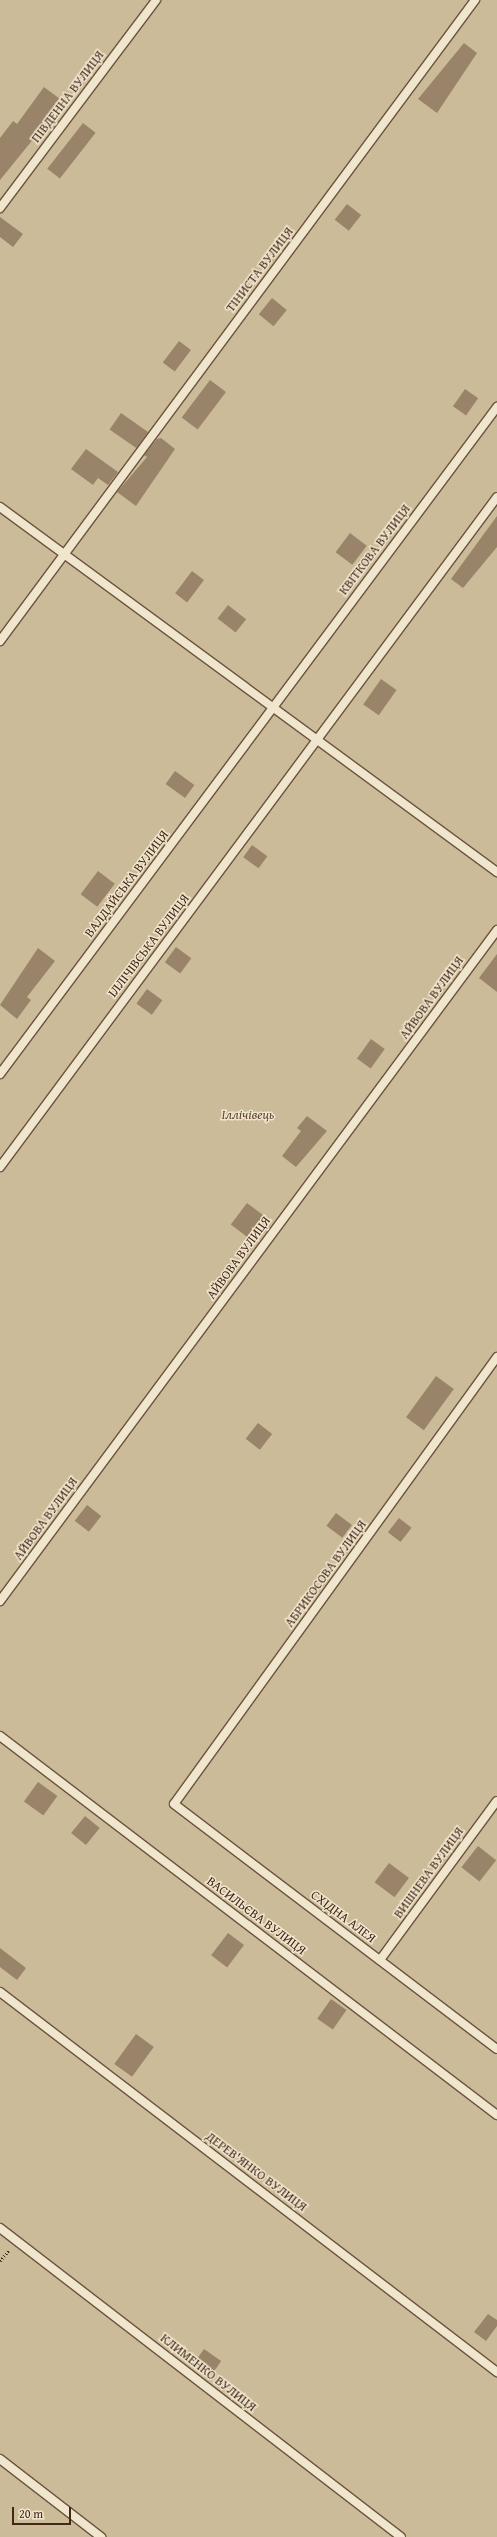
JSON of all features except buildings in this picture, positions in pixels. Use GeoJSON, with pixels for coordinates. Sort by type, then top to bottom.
{"type":"FeatureCollection","features":[{"type":"Feature","properties":{"kind":"lane","name":"ПІВДЕННА ВУЛИЦЯ"},"geometry":{"type":"LineString","coordinates":[[0,208],[156,0]]}},
{"type":"Feature","properties":{"kind":"lane","name":"ТІНИСТА ВУЛИЦЯ"},"geometry":{"type":"LineString","coordinates":[[0,641],[475,0]]}},
{"type":"Feature","properties":{"kind":"lane","name":"КВІТКОВА ВУЛИЦЯ"},"geometry":{"type":"LineString","coordinates":[[273,707],[497,407]]}},
{"type":"Feature","properties":{"kind":"lane","name":"ІЛЛІЧІВСЬКА ВУЛИЦЯ"},"geometry":{"type":"LineString","coordinates":[[0,1167],[497,497]]}},
{"type":"Feature","properties":{"kind":"lane"},"geometry":{"type":"LineString","coordinates":[[0,507],[497,872]]}},
{"type":"Feature","properties":{"kind":"lane","name":"ВАЛДАЙСЬКА ВУЛИЦЯ"},"geometry":{"type":"LineString","coordinates":[[0,1074],[273,707]]}},
{"type":"Feature","properties":{"kind":"lane","name":"АЙВОВА ВУЛИЦЯ"},"geometry":{"type":"LineString","coordinates":[[0,1601],[497,930]]}},
{"type":"Feature","properties":{"kind":"lane","name":"АБРИКОСОВА ВУЛИЦЯ"},"geometry":{"type":"LineString","coordinates":[[174,1804],[497,1358]]}},
{"type":"Feature","properties":{"kind":"lane","name":"ВАСИЛЬЄВА ВУЛИЦЯ"},"geometry":{"type":"LineString","coordinates":[[0,1736],[497,2115]]}},
{"type":"Feature","properties":{"kind":"lane","name":"ВИШНЕВА ВУЛИЦЯ"},"geometry":{"type":"LineString","coordinates":[[380,1960],[497,1801]]}},
{"type":"Feature","properties":{"kind":"lane","name":"СХІДНА АЛЕЯ"},"geometry":{"type":"LineString","coordinates":[[174,1804],[497,2049]]}},
{"type":"Feature","properties":{"kind":"lane","name":"ДЕРЕВ'ЯНКО ВУЛИЦЯ"},"geometry":{"type":"LineString","coordinates":[[0,1992],[497,2372]]}},
{"type":"Feature","properties":{"kind":"lane","name":"КЛИМЕНКО ВУЛИЦЯ"},"geometry":{"type":"LineString","coordinates":[[0,2228],[402,2537]]}},
{"type":"Feature","properties":{"kind":"lane"},"geometry":{"type":"LineString","coordinates":[[0,2459],[101,2537]]}},
{"type":"Feature","properties":{"kind":"green space","name":"Іллічівець"},"geometry":{"type":"Polygon","coordinates":[[[0,0],[497,0],[497,2537],[0,2537],[0,0]]]}}]}
